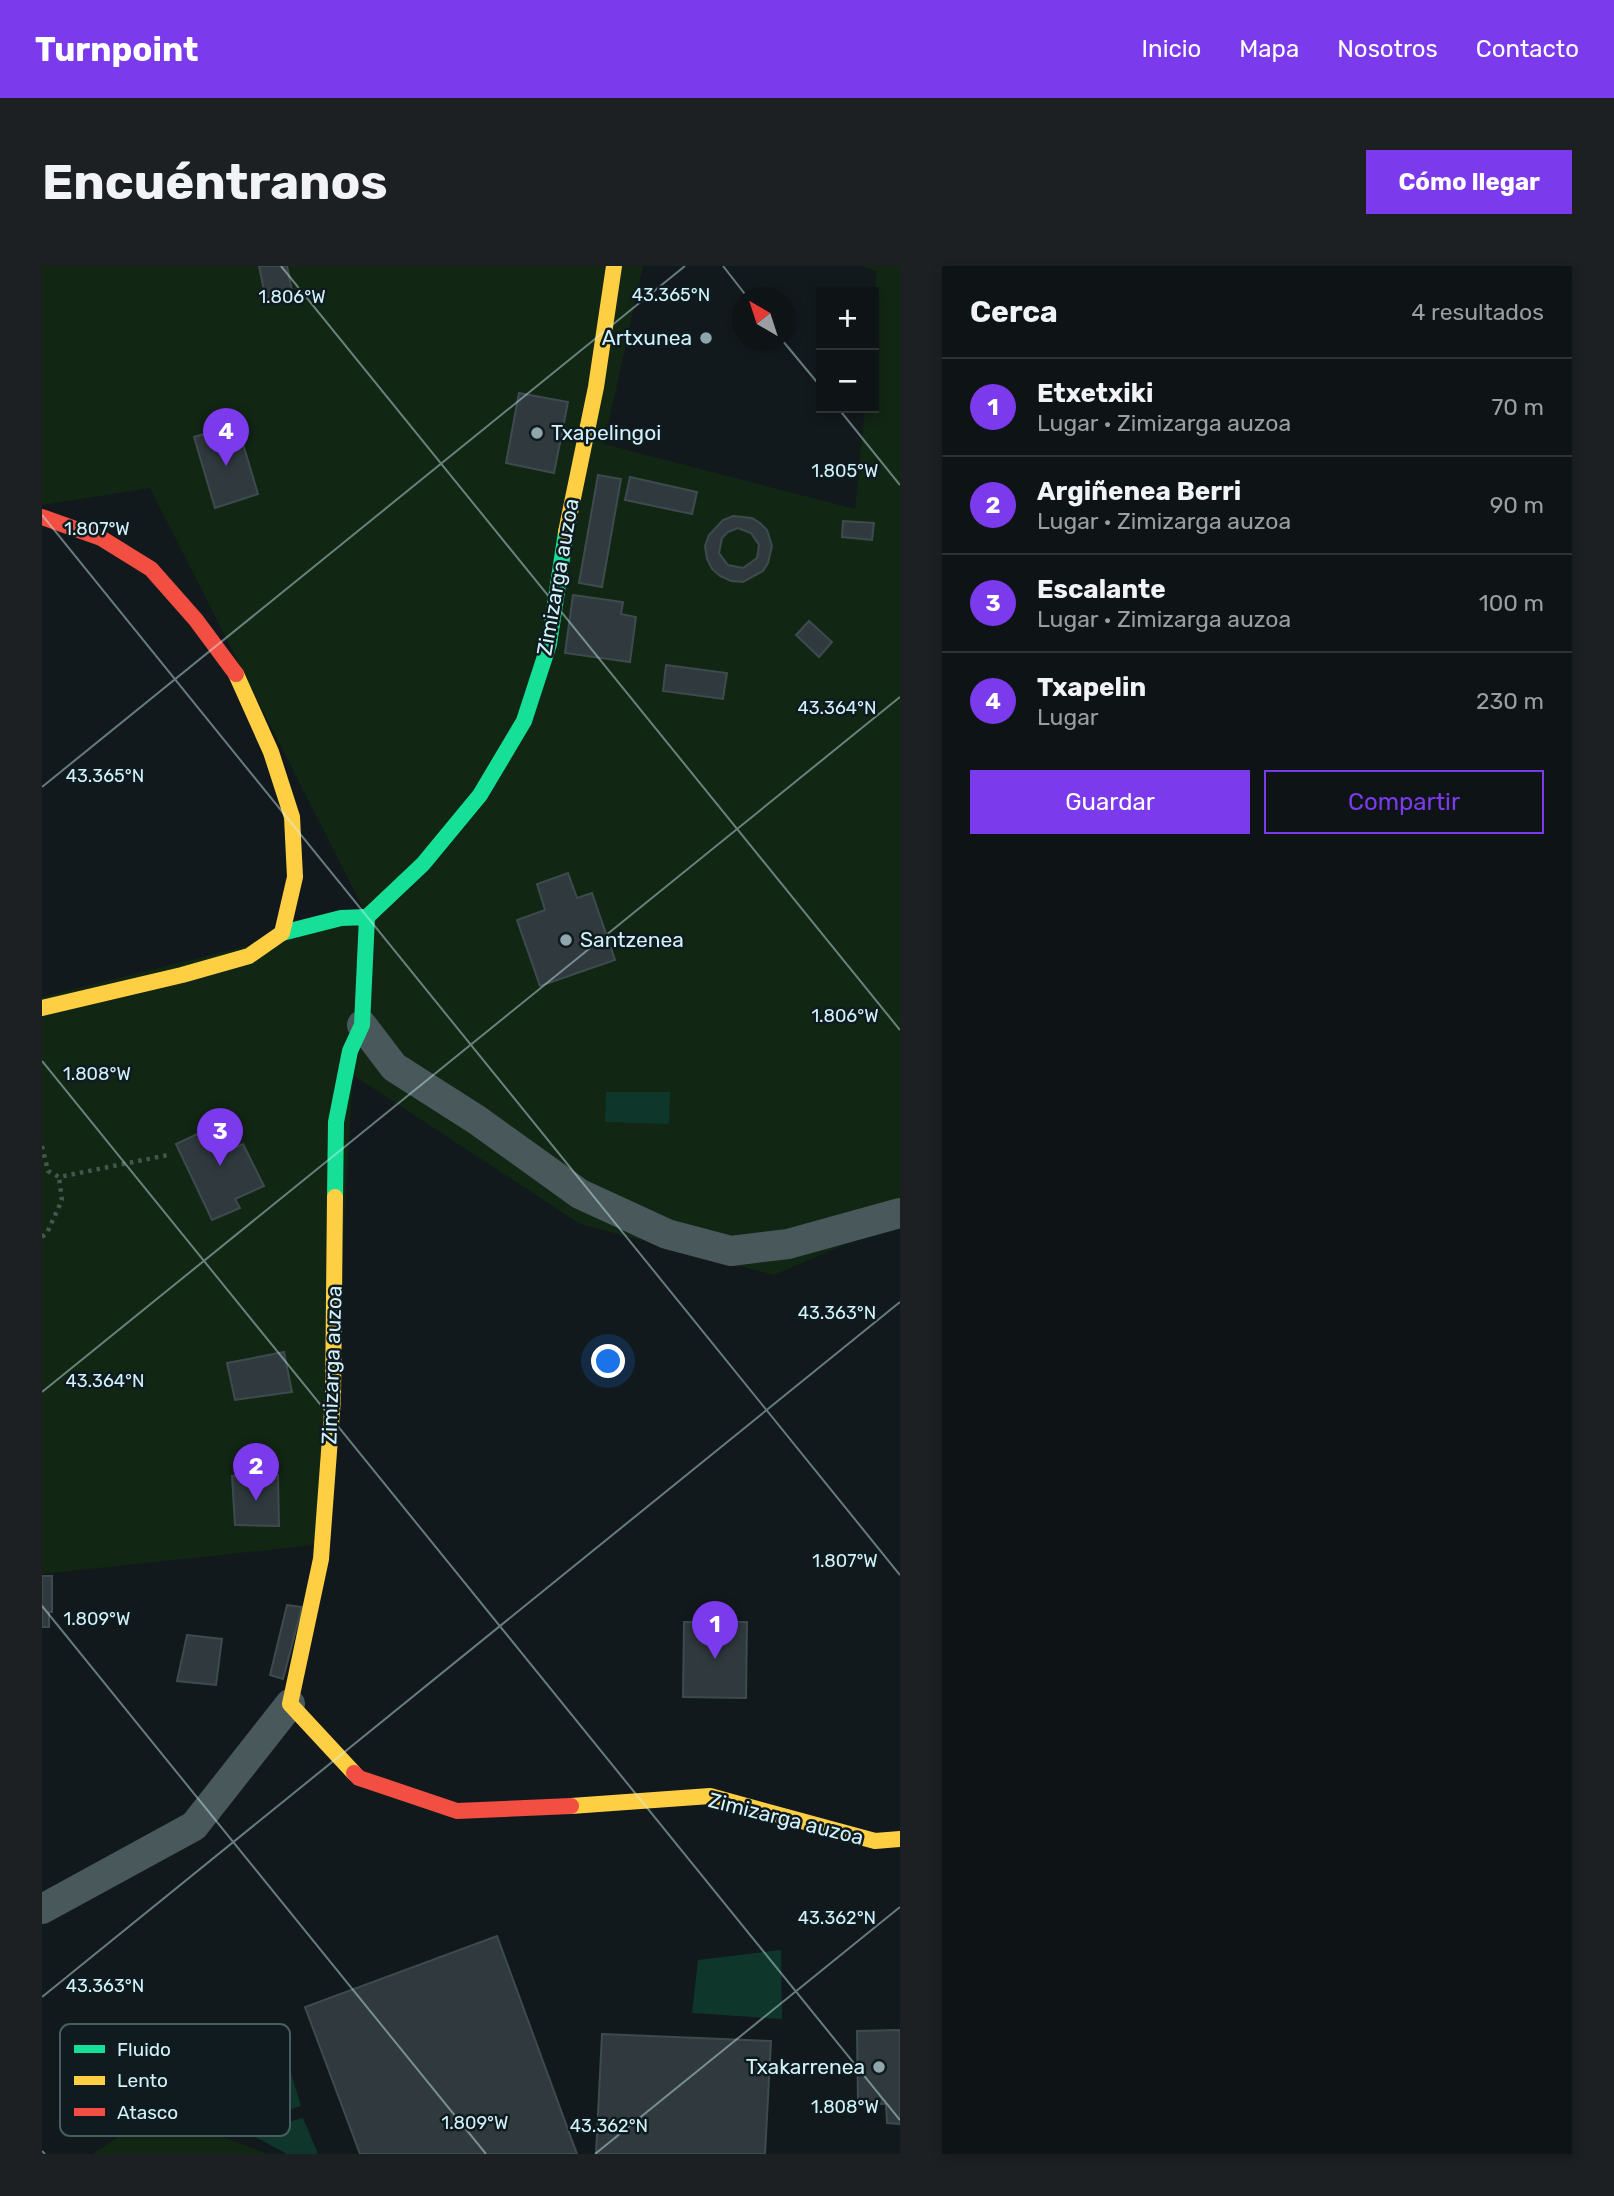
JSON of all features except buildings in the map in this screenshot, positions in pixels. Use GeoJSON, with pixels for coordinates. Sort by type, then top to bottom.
{"type":"FeatureCollection","features":[{"type":"Feature","properties":{"kind":"street","name":"Zimizarga auzoa"},"geometry":{"type":"LineString","coordinates":[[42,1909],[194,1826],[290,1704],[321,1559],[333,1398],[336,1122],[351,1051],[362,1025],[367,916],[423,864],[481,795],[524,720],[550,644],[572,497],[596,387],[614,266]]}},
{"type":"Feature","properties":{"kind":"street"},"geometry":{"type":"LineString","coordinates":[[42,517],[101,538],[151,569],[196,620],[238,677],[271,752],[292,817],[295,877],[282,933]]}},
{"type":"Feature","properties":{"kind":"street"},"geometry":{"type":"LineString","coordinates":[[42,1008],[182,975],[249,956],[282,933],[341,918],[367,916]]}},
{"type":"Feature","properties":{"kind":"street"},"geometry":{"type":"LineString","coordinates":[[362,1025],[394,1067],[477,1120],[580,1194],[667,1234],[731,1251],[788,1244],[900,1213]]}},
{"type":"Feature","properties":{"kind":"street","name":"Zimizarga auzoa"},"geometry":{"type":"LineString","coordinates":[[290,1704],[359,1777],[457,1811],[597,1805],[710,1796],[875,1842],[900,1839]]}},
{"type":"Feature","properties":{"kind":"path"},"geometry":{"type":"LineString","coordinates":[[42,1146],[48,1171],[59,1177],[168,1155]]}},
{"type":"Feature","properties":{"kind":"path"},"geometry":{"type":"LineString","coordinates":[[42,1237],[47,1233],[62,1200],[59,1177]]}},
{"type":"Feature","properties":{"kind":"shaded area"},"geometry":{"type":"Polygon","coordinates":[[[42,266],[643,266],[604,444],[855,509],[865,413],[879,413],[879,287],[876,287],[877,271],[862,266],[900,266],[900,1221],[774,1275],[580,1224],[353,1075],[324,1544],[42,1574],[42,997],[367,916],[150,488],[42,505],[42,266]]]}},
{"type":"Feature","properties":{"kind":"shaded area"},"geometry":{"type":"Polygon","coordinates":[[[606,1092],[670,1092],[669,1124],[605,1122],[606,1092]]]}},
{"type":"Feature","properties":{"kind":"shaded area"},"geometry":{"type":"Polygon","coordinates":[[[781,1950],[782,2019],[692,2013],[698,1960],[781,1950]]]}},
{"type":"Feature","properties":{"kind":"shaded area"},"geometry":{"type":"Polygon","coordinates":[[[290,2070],[301,2106],[290,2109],[290,2070]]]}},
{"type":"Feature","properties":{"kind":"shaded area"},"geometry":{"type":"Polygon","coordinates":[[[303,2118],[318,2154],[287,2154],[254,2136],[290,2136],[290,2122],[303,2118]]]}},
{"type":"Feature","properties":{"kind":"shaded area"},"geometry":{"type":"Polygon","coordinates":[[[119,2136],[220,2136],[268,2154],[92,2154],[119,2136]]]}},
{"type":"Feature","properties":{"kind":"traffic: fast"},"geometry":{"type":"LineString","coordinates":[[367,917],[423,864],[480,795],[524,721],[549,644],[566,532]]}},
{"type":"Feature","properties":{"kind":"traffic: fast"},"geometry":{"type":"LineString","coordinates":[[282,933],[341,918],[367,917],[362,1025],[350,1051],[336,1122],[335,1197]]}},
{"type":"Feature","properties":{"kind":"traffic: slow"},"geometry":{"type":"LineString","coordinates":[[566,532],[596,387],[614,266]]}},
{"type":"Feature","properties":{"kind":"traffic: slow"},"geometry":{"type":"LineString","coordinates":[[42,1008],[182,975],[249,956],[282,933],[295,877],[292,817],[271,752],[236,674]]}},
{"type":"Feature","properties":{"kind":"traffic: slow"},"geometry":{"type":"LineString","coordinates":[[335,1197],[333,1398],[321,1559],[290,1704],[354,1773]]}},
{"type":"Feature","properties":{"kind":"traffic: slow"},"geometry":{"type":"LineString","coordinates":[[571,1806],[710,1796],[875,1841],[900,1839]]}},
{"type":"Feature","properties":{"kind":"traffic: jam"},"geometry":{"type":"LineString","coordinates":[[42,517],[101,538],[151,569],[196,620],[236,674]]}},
{"type":"Feature","properties":{"kind":"traffic: jam"},"geometry":{"type":"LineString","coordinates":[[354,1773],[359,1778],[457,1811],[571,1806]]}},
{"type":"Feature","properties":{"kind":"place","name":"Artxunea"},"geometry":{"type":"Point","coordinates":[706,338]}},
{"type":"Feature","properties":{"kind":"place","name":"Txapelingoi"},"geometry":{"type":"Point","coordinates":[537,433]}},
{"type":"Feature","properties":{"kind":"place","name":"Txapelin"},"geometry":{"type":"Point","coordinates":[226,466]}},
{"type":"Feature","properties":{"kind":"place","name":"Santzenea"},"geometry":{"type":"Point","coordinates":[566,940]}},
{"type":"Feature","properties":{"kind":"place","name":"Escalante"},"geometry":{"type":"Point","coordinates":[220,1166]}},
{"type":"Feature","properties":{"kind":"place","name":"Argiñenea Berri"},"geometry":{"type":"Point","coordinates":[256,1501]}},
{"type":"Feature","properties":{"kind":"place","name":"Etxetxiki"},"geometry":{"type":"Point","coordinates":[715,1659]}},
{"type":"Feature","properties":{"kind":"place","name":"Txakarrenea"},"geometry":{"type":"Point","coordinates":[879,2067]}}]}
